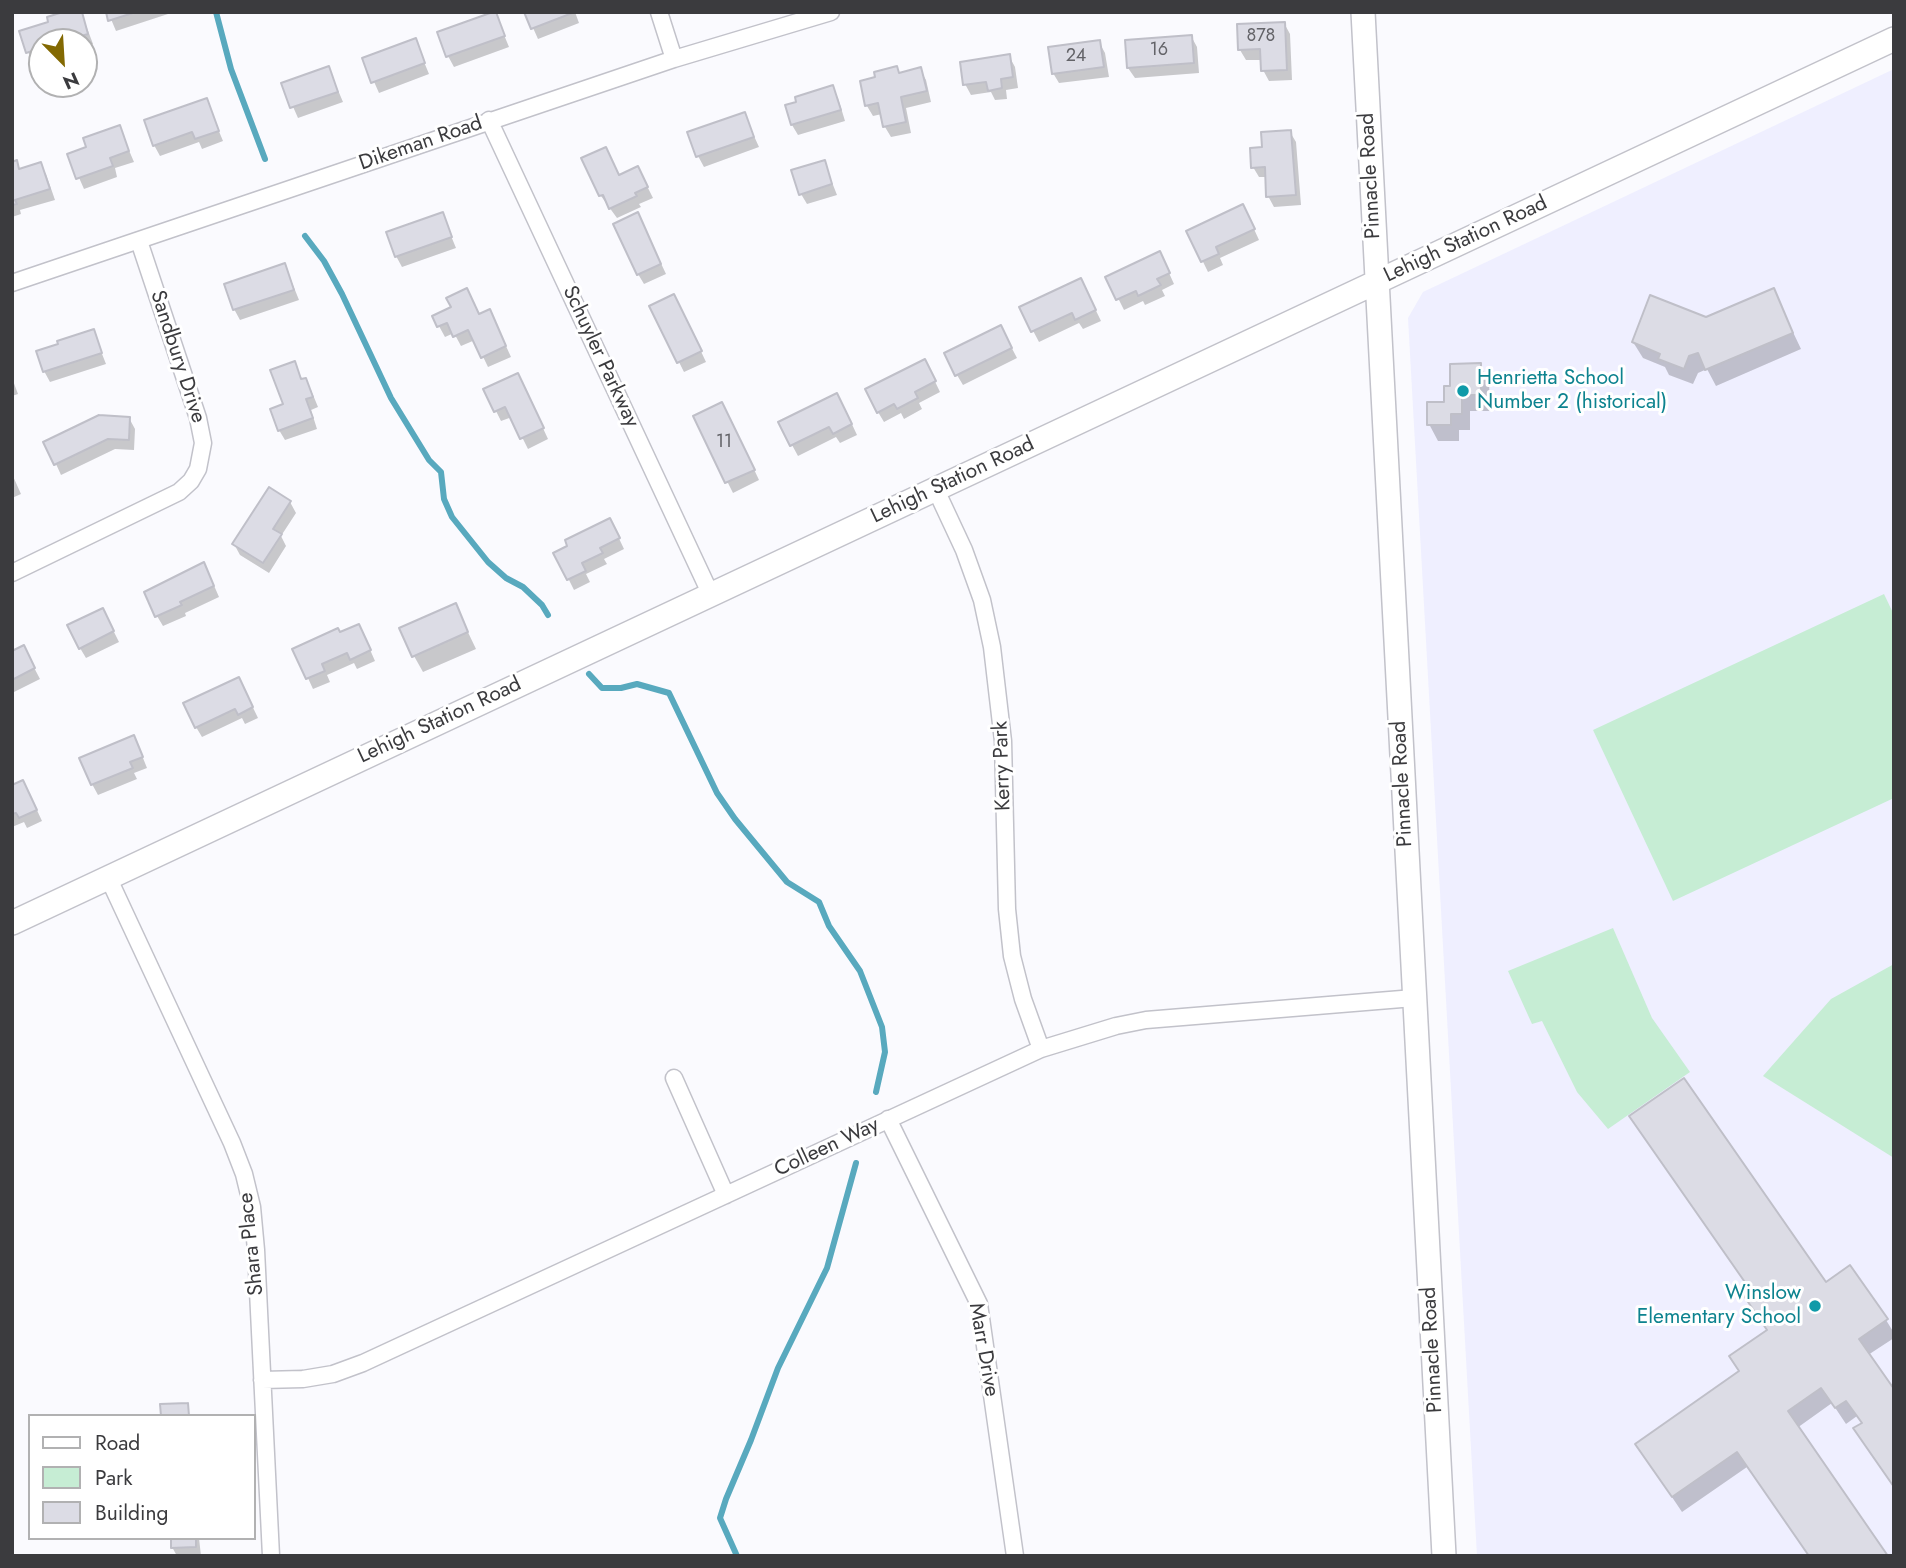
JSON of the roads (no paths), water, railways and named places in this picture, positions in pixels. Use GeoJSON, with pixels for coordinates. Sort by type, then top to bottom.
{"type":"FeatureCollection","features":[{"type":"Feature","properties":{"kind":"main road","name":"Pinnacle Road"},"geometry":{"type":"LineString","coordinates":[[1363,12],[1444,1556]]}},
{"type":"Feature","properties":{"kind":"main road","name":"Lehigh Station Road"},"geometry":{"type":"LineString","coordinates":[[12,923],[1894,39]]}},
{"type":"Feature","properties":{"kind":"street"},"geometry":{"type":"LineString","coordinates":[[659,12],[674,59]]}},
{"type":"Feature","properties":{"kind":"street","name":"Dikeman Road"},"geometry":{"type":"LineString","coordinates":[[12,283],[489,120],[674,59],[831,12]]}},
{"type":"Feature","properties":{"kind":"street","name":"Schuyler Parkway"},"geometry":{"type":"LineString","coordinates":[[489,120],[711,595]]}},
{"type":"Feature","properties":{"kind":"street","name":"Sandbury Drive"},"geometry":{"type":"LineString","coordinates":[[12,573],[179,492],[191,481],[198,469],[203,443],[198,418],[139,241]]}},
{"type":"Feature","properties":{"kind":"street","name":"Kerry Park"},"geometry":{"type":"LineString","coordinates":[[936,490],[964,550],[982,600],[992,648],[1003,741],[1007,909],[1012,956],[1023,999],[1041,1049]]}},
{"type":"Feature","properties":{"kind":"street","name":"Shara Place"},"geometry":{"type":"LineString","coordinates":[[108,877],[244,1174],[252,1208],[256,1250],[271,1556]]}},
{"type":"Feature","properties":{"kind":"street","name":"Colleen Way"},"geometry":{"type":"LineString","coordinates":[[262,1380],[303,1379],[333,1374],[363,1363],[1041,1049],[1116,1026],[1146,1020],[1414,998]]}},
{"type":"Feature","properties":{"kind":"street"},"geometry":{"type":"LineString","coordinates":[[674,1079],[726,1195]]}},
{"type":"Feature","properties":{"kind":"street","name":"Marr Drive"},"geometry":{"type":"LineString","coordinates":[[888,1119],[979,1304],[1015,1556]]}},
{"type":"Feature","properties":{"kind":"waterway"},"geometry":{"type":"LineString","coordinates":[[216,12],[231,69],[265,159]]}},
{"type":"Feature","properties":{"kind":"waterway"},"geometry":{"type":"LineString","coordinates":[[305,236],[324,261],[342,294],[391,398],[429,460],[441,472],[444,499],[452,517],[488,562],[506,578],[523,587],[542,605],[548,615]]}},
{"type":"Feature","properties":{"kind":"waterway"},"geometry":{"type":"LineString","coordinates":[[589,674],[602,688],[621,688],[637,684],[669,693],[717,793],[735,819],[787,882],[819,902],[829,926],[860,971],[882,1027],[885,1052],[876,1092]]}},
{"type":"Feature","properties":{"kind":"waterway"},"geometry":{"type":"LineString","coordinates":[[737,1556],[720,1518],[778,1368],[827,1268],[856,1163]]}},
{"type":"Feature","properties":{"kind":"place","name":"Henrietta School Number 2 (historical)"},"geometry":{"type":"Point","coordinates":[1463,391]}},
{"type":"Feature","properties":{"kind":"place","name":"Winslow Elementary School"},"geometry":{"type":"Point","coordinates":[1815,1306]}}]}
